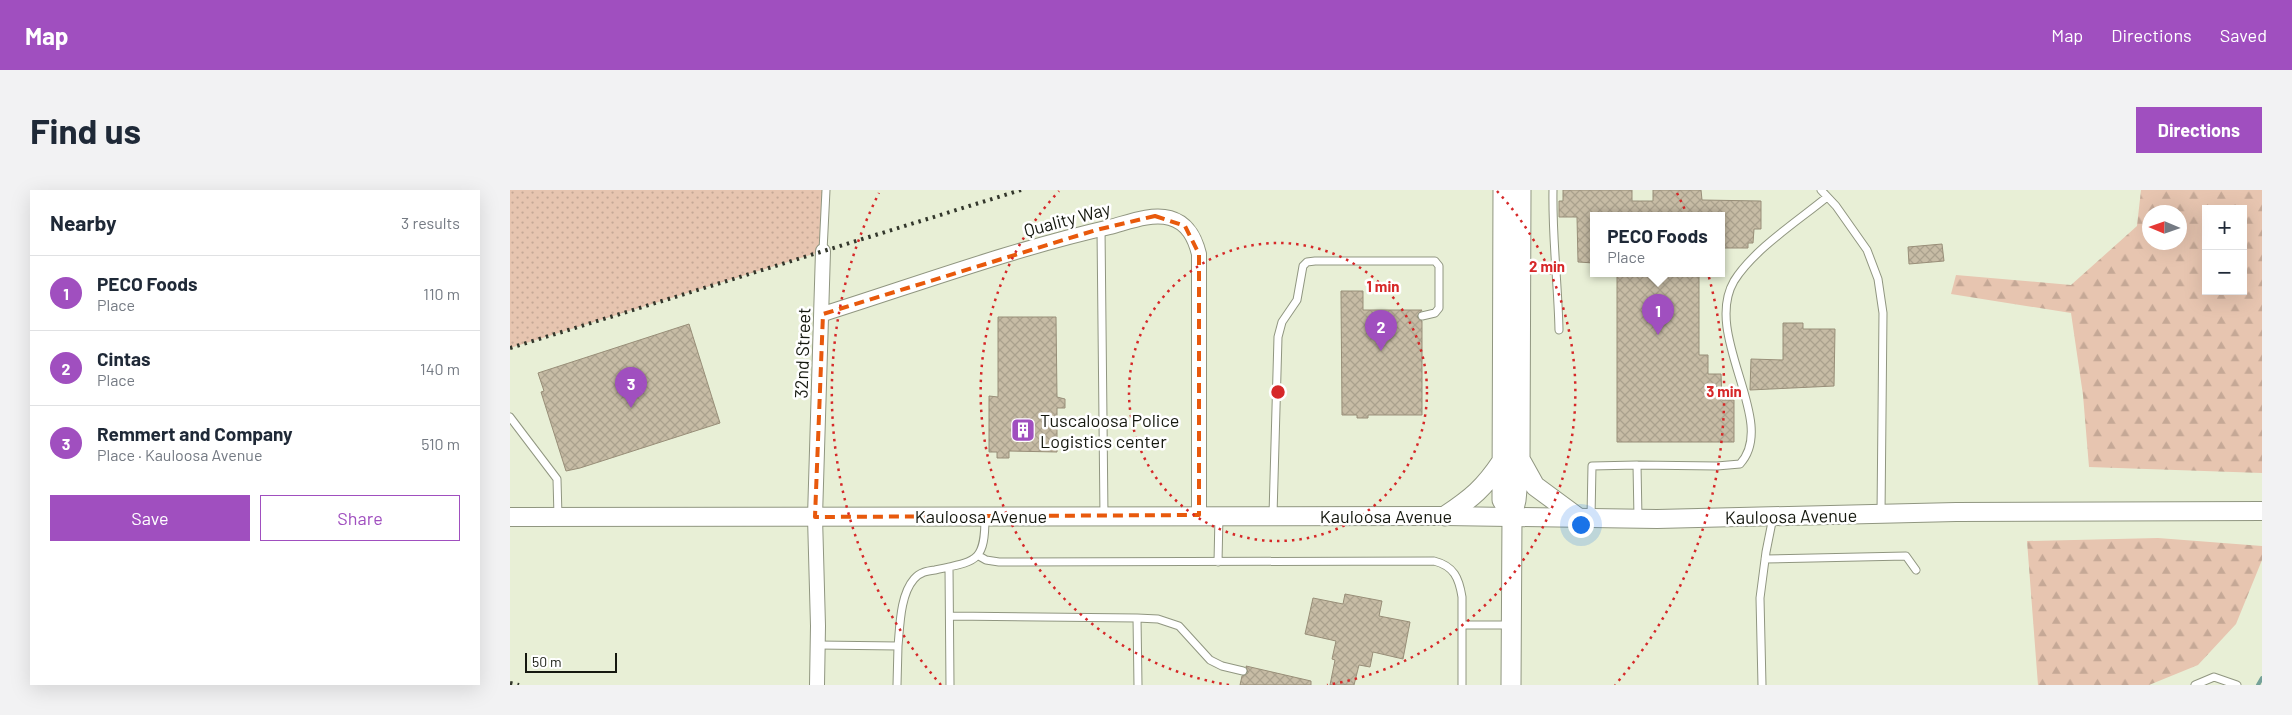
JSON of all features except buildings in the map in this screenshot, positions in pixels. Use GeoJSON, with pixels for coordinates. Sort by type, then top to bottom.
{"type":"FeatureCollection","features":[{"type":"Feature","properties":{"kind":"main road"},"geometry":{"type":"LineString","coordinates":[[1503,190],[1512,239]]}},
{"type":"Feature","properties":{"kind":"main road"},"geometry":{"type":"LineString","coordinates":[[1511,685],[1512,517],[1516,500],[1511,460],[1512,239],[1521,190]]}},
{"type":"Feature","properties":{"kind":"main road"},"geometry":{"type":"LineString","coordinates":[[1445,516],[1466,502],[1511,460]]}},
{"type":"Feature","properties":{"kind":"main road"},"geometry":{"type":"LineString","coordinates":[[1511,460],[1535,486],[1584,518]]}},
{"type":"Feature","properties":{"kind":"street","name":"Quality Way"},"geometry":{"type":"LineString","coordinates":[[823,314],[1024,250],[1156,216],[1171,218],[1185,226],[1195,239],[1199,254],[1199,515]]}},
{"type":"Feature","properties":{"kind":"street","name":"32nd Street"},"geometry":{"type":"LineString","coordinates":[[817,685],[815,517],[823,314],[823,251]]}},
{"type":"Feature","properties":{"kind":"street","name":"Kauloosa Avenue"},"geometry":{"type":"LineString","coordinates":[[510,517],[1199,515],[1638,518],[2262,511]]}},
{"type":"Feature","properties":{"kind":"lane","name":"32nd Street"},"geometry":{"type":"LineString","coordinates":[[823,251],[826,190]]}},
{"type":"Feature","properties":{"kind":"lane"},"geometry":{"type":"LineString","coordinates":[[1553,190],[1552,228],[1558,288],[1559,330]]}},
{"type":"Feature","properties":{"kind":"lane"},"geometry":{"type":"LineString","coordinates":[[1821,190],[1836,206],[1867,250],[1878,279],[1883,313],[1881,514]]}},
{"type":"Feature","properties":{"kind":"lane"},"geometry":{"type":"LineString","coordinates":[[1584,518],[1592,466],[1717,466],[1740,464],[1748,456],[1753,432],[1736,369],[1725,312],[1727,299],[1734,282],[1746,266],[1770,242],[1797,223],[1827,197]]}},
{"type":"Feature","properties":{"kind":"lane"},"geometry":{"type":"LineString","coordinates":[[1101,229],[1104,516]]}},
{"type":"Feature","properties":{"kind":"lane"},"geometry":{"type":"LineString","coordinates":[[1273,516],[1278,337],[1282,322],[1297,300],[1303,266],[1307,262],[1315,261],[1435,261],[1439,266],[1439,308],[1435,313],[1422,316]]}},
{"type":"Feature","properties":{"kind":"lane"},"geometry":{"type":"LineString","coordinates":[[510,416],[557,479],[558,517]]}},
{"type":"Feature","properties":{"kind":"lane"},"geometry":{"type":"LineString","coordinates":[[1637,466],[1638,518]]}},
{"type":"Feature","properties":{"kind":"lane"},"geometry":{"type":"LineString","coordinates":[[897,685],[898,646],[902,614],[913,580],[921,573],[970,562],[979,556],[985,540],[985,516]]}},
{"type":"Feature","properties":{"kind":"lane"},"geometry":{"type":"LineString","coordinates":[[1218,562],[1219,516]]}},
{"type":"Feature","properties":{"kind":"lane"},"geometry":{"type":"LineString","coordinates":[[1762,685],[1760,598],[1765,559],[1773,526],[1773,516]]}},
{"type":"Feature","properties":{"kind":"lane"},"geometry":{"type":"LineString","coordinates":[[979,556],[986,560],[999,562],[1434,561],[1453,570],[1460,582],[1462,596],[1462,685]]}},
{"type":"Feature","properties":{"kind":"lane"},"geometry":{"type":"LineString","coordinates":[[1765,559],[1906,556],[1916,570]]}},
{"type":"Feature","properties":{"kind":"lane"},"geometry":{"type":"LineString","coordinates":[[949,567],[950,685]]}},
{"type":"Feature","properties":{"kind":"lane"},"geometry":{"type":"LineString","coordinates":[[950,616],[1158,619],[1179,626],[1210,660],[1222,666],[1243,671]]}},
{"type":"Feature","properties":{"kind":"lane"},"geometry":{"type":"LineString","coordinates":[[1137,618],[1138,685]]}},
{"type":"Feature","properties":{"kind":"lane"},"geometry":{"type":"LineString","coordinates":[[1462,625],[1511,625]]}},
{"type":"Feature","properties":{"kind":"lane"},"geometry":{"type":"LineString","coordinates":[[818,645],[898,646]]}},
{"type":"Feature","properties":{"kind":"lane"},"geometry":{"type":"LineString","coordinates":[[2196,685],[2214,677],[2237,685]]}},
{"type":"Feature","properties":{"kind":"highlighted area"},"geometry":{"type":"Polygon","coordinates":[[[1155,216],[1185,226],[1199,254],[1199,515],[815,517],[823,314],[1096,230],[1155,216]]]}},
{"type":"Feature","properties":{"kind":"green space"},"geometry":{"type":"Polygon","coordinates":[[[510,190],[826,190],[823,251],[510,348],[510,190]]]}},
{"type":"Feature","properties":{"kind":"green space"},"geometry":{"type":"Polygon","coordinates":[[[2141,190],[2262,190],[2262,473],[2089,467],[2083,395],[2071,313],[1951,294],[1956,275],[2071,285],[2137,226],[2141,190]]]}},
{"type":"Feature","properties":{"kind":"green space"},"geometry":{"type":"Polygon","coordinates":[[[2158,538],[2262,546],[2262,560],[2236,624],[2198,665],[2149,685],[2038,685],[2027,541],[2158,538]]]}},
{"type":"Feature","properties":{"kind":"waterway"},"geometry":{"type":"LineString","coordinates":[[2258,685],[2262,678]]}},
{"type":"Feature","properties":{"kind":"railway"},"geometry":{"type":"LineString","coordinates":[[510,348],[1021,190]]}},
{"type":"Feature","properties":{"kind":"railway"},"geometry":{"type":"LineString","coordinates":[[510,683],[519,685]]}},
{"type":"Feature","properties":{"kind":"place","name":"PECO Foods"},"geometry":{"type":"Point","coordinates":[1658,335]}},
{"type":"Feature","properties":{"kind":"place","name":"Cintas"},"geometry":{"type":"Point","coordinates":[1381,351]}},
{"type":"Feature","properties":{"kind":"place","name":"Remmert and Company"},"geometry":{"type":"Point","coordinates":[631,408]}},
{"type":"Feature","properties":{"kind":"place","name":"Tuscaloosa Police Logistics center"},"geometry":{"type":"Point","coordinates":[1023,430]}}]}
